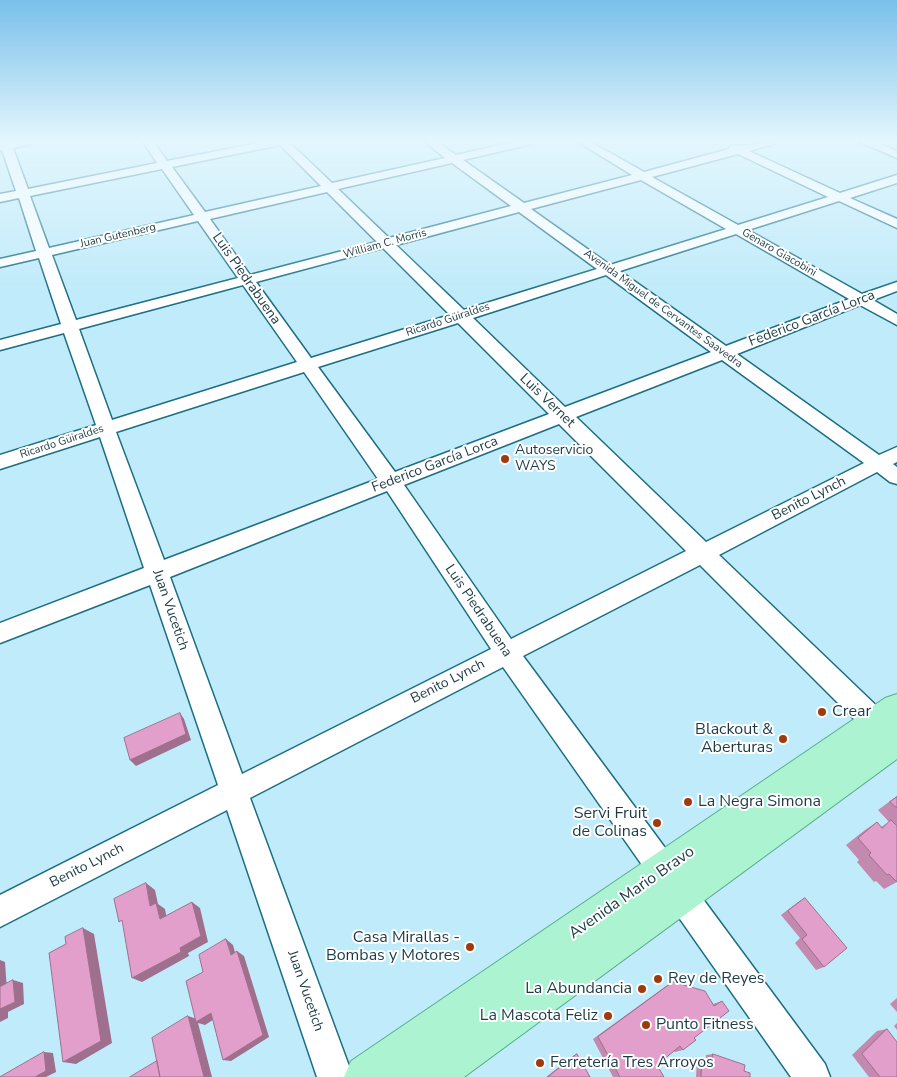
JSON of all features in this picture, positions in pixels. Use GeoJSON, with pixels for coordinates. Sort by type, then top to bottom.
{"type":"FeatureCollection","features":[{"type":"Feature","properties":{"kind":"main road","name":"Avenida Mario Bravo"},"geometry":{"type":"LineString","coordinates":[[426,1077],[671,884],[890,723]]}},
{"type":"Feature","properties":{"kind":"main road","name":"Avenida Mario Bravo"},"geometry":{"type":"LineString","coordinates":[[367,1077],[671,884]]}},
{"type":"Feature","properties":{"kind":"street"},"geometry":{"type":"LineString","coordinates":[[0,198],[32,192]]}},
{"type":"Feature","properties":{"kind":"street","name":"Luis Piedrabuena"},"geometry":{"type":"LineString","coordinates":[[183,192],[391,482],[507,652],[671,884],[812,1077]]}},
{"type":"Feature","properties":{"kind":"street","name":"Juan Gutenberg"},"geometry":{"type":"LineString","coordinates":[[0,263],[310,192]]}},
{"type":"Feature","properties":{"kind":"street","name":"Luis Vernet"},"geometry":{"type":"LineString","coordinates":[[333,192],[703,553],[890,723]]}},
{"type":"Feature","properties":{"kind":"street","name":"Avenida Miguel de Cervantes Saavedra"},"geometry":{"type":"LineString","coordinates":[[500,192],[725,353],[891,465]]}},
{"type":"Feature","properties":{"kind":"street","name":"William C. Morris"},"geometry":{"type":"LineString","coordinates":[[0,345],[582,192]]}},
{"type":"Feature","properties":{"kind":"street","name":"Genaro Giacobini"},"geometry":{"type":"LineString","coordinates":[[671,192],[897,320]]}},
{"type":"Feature","properties":{"kind":"street"},"geometry":{"type":"LineString","coordinates":[[829,192],[897,224]]}},
{"type":"Feature","properties":{"kind":"street","name":"Ricardo Güiraldes"},"geometry":{"type":"LineString","coordinates":[[0,462],[854,192]]}},
{"type":"Feature","properties":{"kind":"street","name":"Juan Vucetich"},"geometry":{"type":"LineString","coordinates":[[23,194],[335,1077]]}},
{"type":"Feature","properties":{"kind":"street","name":"Federico García Lorca"},"geometry":{"type":"LineString","coordinates":[[0,633],[897,286]]}},
{"type":"Feature","properties":{"kind":"street","name":"Benito Lynch"},"geometry":{"type":"LineString","coordinates":[[0,911],[703,553],[891,465]]}},
{"type":"Feature","properties":{"kind":"building"},"geometry":{"type":"Polygon","coordinates":[[[180,713],[186,734],[130,760],[124,738],[180,713]]]}},
{"type":"Feature","properties":{"kind":"building"},"geometry":{"type":"Polygon","coordinates":[[[897,797],[897,808],[890,802],[897,797]]]}},
{"type":"Feature","properties":{"kind":"building"},"geometry":{"type":"Polygon","coordinates":[[[891,820],[897,826],[897,882],[889,874],[887,875],[869,855],[871,853],[858,838],[877,822],[882,828],[891,820]]]}},
{"type":"Feature","properties":{"kind":"building"},"geometry":{"type":"Polygon","coordinates":[[[146,883],[150,906],[156,903],[160,919],[192,902],[201,936],[180,948],[181,952],[132,978],[122,920],[119,922],[114,899],[146,883]]]}},
{"type":"Feature","properties":{"kind":"building"},"geometry":{"type":"Polygon","coordinates":[[[805,898],[847,948],[824,967],[802,939],[807,935],[788,911],[805,898]]]}},
{"type":"Feature","properties":{"kind":"building"},"geometry":{"type":"Polygon","coordinates":[[[83,928],[101,1041],[63,1062],[49,953],[66,944],[65,937],[83,928]]]}},
{"type":"Feature","properties":{"kind":"building"},"geometry":{"type":"Polygon","coordinates":[[[226,939],[231,955],[237,951],[263,1035],[223,1060],[211,1013],[196,1022],[186,981],[203,972],[199,955],[226,939]]]}},
{"type":"Feature","properties":{"kind":"building"},"geometry":{"type":"Polygon","coordinates":[[[13,980],[15,1002],[0,1009],[0,987],[13,980]]]}},
{"type":"Feature","properties":{"kind":"building"},"geometry":{"type":"Polygon","coordinates":[[[673,982],[705,991],[714,1006],[722,1001],[729,1011],[694,1038],[696,1040],[683,1050],[680,1046],[657,1065],[664,1077],[620,1077],[598,1037],[673,982]]]}},
{"type":"Feature","properties":{"kind":"building"},"geometry":{"type":"Polygon","coordinates":[[[188,1016],[204,1077],[160,1077],[152,1038],[188,1016]]]}},
{"type":"Feature","properties":{"kind":"building"},"geometry":{"type":"Polygon","coordinates":[[[887,1029],[897,1042],[897,1077],[880,1077],[862,1054],[887,1029]]]}},
{"type":"Feature","properties":{"kind":"building"},"geometry":{"type":"Polygon","coordinates":[[[44,1052],[46,1071],[35,1077],[0,1077],[44,1052]]]}},
{"type":"Feature","properties":{"kind":"building"},"geometry":{"type":"Polygon","coordinates":[[[577,1054],[590,1077],[548,1077],[577,1054]]]}},
{"type":"Feature","properties":{"kind":"building"},"geometry":{"type":"Polygon","coordinates":[[[713,1054],[745,1065],[744,1071],[750,1073],[750,1077],[701,1077],[702,1059],[712,1062],[713,1054]]]}},
{"type":"Feature","properties":{"kind":"building"},"geometry":{"type":"Polygon","coordinates":[[[157,1061],[160,1077],[130,1077],[157,1061]]]}},
{"type":"Feature","properties":{"kind":"place","name":"Autoservicio WAYS"},"geometry":{"type":"Point","coordinates":[505,459]}},
{"type":"Feature","properties":{"kind":"place","name":"Crear"},"geometry":{"type":"Point","coordinates":[822,712]}},
{"type":"Feature","properties":{"kind":"place","name":"Blackout & Aberturas"},"geometry":{"type":"Point","coordinates":[783,739]}},
{"type":"Feature","properties":{"kind":"place","name":"La Negra Simona"},"geometry":{"type":"Point","coordinates":[688,802]}},
{"type":"Feature","properties":{"kind":"place","name":"Servi Fruit de Colinas"},"geometry":{"type":"Point","coordinates":[657,823]}},
{"type":"Feature","properties":{"kind":"place","name":"Casa Mirallas - Bombas y Motores"},"geometry":{"type":"Point","coordinates":[470,947]}},
{"type":"Feature","properties":{"kind":"place","name":"Rey de Reyes"},"geometry":{"type":"Point","coordinates":[658,979]}},
{"type":"Feature","properties":{"kind":"place","name":"La Abundancia"},"geometry":{"type":"Point","coordinates":[642,989]}},
{"type":"Feature","properties":{"kind":"place","name":"La Mascota Feliz"},"geometry":{"type":"Point","coordinates":[608,1016]}},
{"type":"Feature","properties":{"kind":"place","name":"Punto Fitness"},"geometry":{"type":"Point","coordinates":[646,1025]}},
{"type":"Feature","properties":{"kind":"place","name":"Ferretería Tres Arroyos"},"geometry":{"type":"Point","coordinates":[540,1063]}}]}
